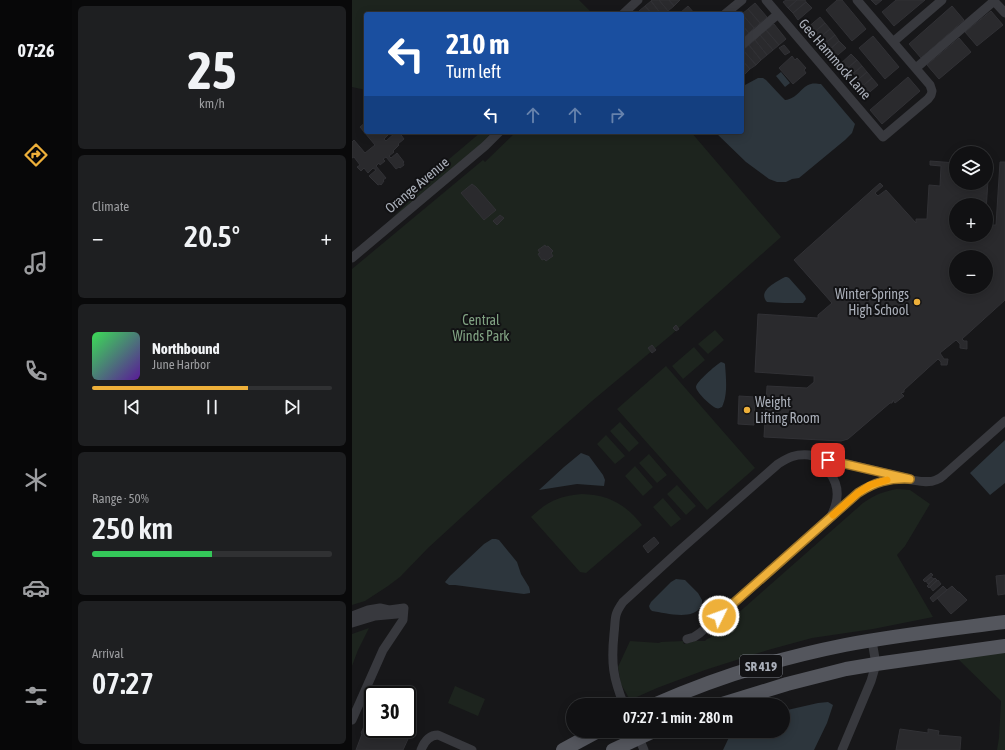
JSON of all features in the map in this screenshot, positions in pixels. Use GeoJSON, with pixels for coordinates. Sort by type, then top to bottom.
{"type":"FeatureCollection","features":[{"type":"Feature","properties":{"kind":"main road","name":"SR 419"},"geometry":{"type":"LineString","coordinates":[[672,698],[718,680],[761,666],[845,645],[1005,622]]}},
{"type":"Feature","properties":{"kind":"main road","name":"SR 419"},"geometry":{"type":"LineString","coordinates":[[742,698],[787,684],[846,669],[1005,646]]}},
{"type":"Feature","properties":{"kind":"main road"},"geometry":{"type":"LineString","coordinates":[[563,750],[585,738]]}},
{"type":"Feature","properties":{"kind":"main road"},"geometry":{"type":"LineString","coordinates":[[614,750],[639,740]]}},
{"type":"Feature","properties":{"kind":"street"},"geometry":{"type":"LineString","coordinates":[[624,12],[638,0]]}},
{"type":"Feature","properties":{"kind":"street"},"geometry":{"type":"LineString","coordinates":[[727,12],[742,0]]}},
{"type":"Feature","properties":{"kind":"street","name":"Gee Hammock Lane"},"geometry":{"type":"LineString","coordinates":[[766,0],[883,137],[931,95],[931,87],[916,68]]}},
{"type":"Feature","properties":{"kind":"street"},"geometry":{"type":"LineString","coordinates":[[857,0],[916,68],[994,0],[1005,13]]}},
{"type":"Feature","properties":{"kind":"street"},"geometry":{"type":"LineString","coordinates":[[893,42],[942,0]]}},
{"type":"Feature","properties":{"kind":"street"},"geometry":{"type":"LineString","coordinates":[[744,43],[778,14]]}},
{"type":"Feature","properties":{"kind":"street","name":"Orange Avenue"},"geometry":{"type":"LineString","coordinates":[[352,258],[485,146],[497,134]]}},
{"type":"Feature","properties":{"kind":"street"},"geometry":{"type":"LineString","coordinates":[[621,698],[618,689],[612,656],[616,611],[623,602],[689,541],[778,464],[789,457],[800,454],[815,456],[910,479],[926,482],[935,481],[944,475],[1005,421]]}},
{"type":"Feature","properties":{"kind":"street"},"geometry":{"type":"LineString","coordinates":[[815,456],[824,465],[837,486],[838,496],[836,507],[831,517]]}},
{"type":"Feature","properties":{"kind":"street"},"geometry":{"type":"LineString","coordinates":[[687,639],[700,633],[858,493],[870,485],[887,480],[910,479]]}},
{"type":"Feature","properties":{"kind":"street"},"geometry":{"type":"LineString","coordinates":[[352,616],[368,610],[380,608],[404,611]]}},
{"type":"Feature","properties":{"kind":"street"},"geometry":{"type":"LineString","coordinates":[[352,623],[375,616],[399,614],[404,611]]}},
{"type":"Feature","properties":{"kind":"street"},"geometry":{"type":"LineString","coordinates":[[352,720],[377,662],[403,620],[404,611]]}},
{"type":"Feature","properties":{"kind":"street"},"geometry":{"type":"LineString","coordinates":[[842,750],[871,682],[876,664],[872,641]]}},
{"type":"Feature","properties":{"kind":"street"},"geometry":{"type":"LineString","coordinates":[[421,750],[424,742],[433,735],[438,735],[472,750]]}},
{"type":"Feature","properties":{"kind":"green space"},"geometry":{"type":"Polygon","coordinates":[[[352,0],[579,0],[591,12],[364,12],[364,90],[352,87],[352,0]]]}},
{"type":"Feature","properties":{"kind":"green space"},"geometry":{"type":"Polygon","coordinates":[[[479,134],[490,134],[482,143],[389,221],[449,162],[448,160],[479,134]]]}},
{"type":"Feature","properties":{"kind":"green space","name":"Central Winds Park"},"geometry":{"type":"Polygon","coordinates":[[[514,134],[693,134],[781,237],[671,335],[592,401],[488,493],[428,548],[400,577],[365,601],[352,605],[352,269],[483,160],[485,162],[514,134]]]}},
{"type":"Feature","properties":{"kind":"green space"},"geometry":{"type":"Polygon","coordinates":[[[715,330],[724,340],[708,354],[698,344],[715,330]]]}},
{"type":"Feature","properties":{"kind":"green space"},"geometry":{"type":"Polygon","coordinates":[[[694,347],[705,360],[683,379],[672,366],[694,347]]]}},
{"type":"Feature","properties":{"kind":"green space"},"geometry":{"type":"Polygon","coordinates":[[[666,366],[755,468],[707,510],[617,409],[666,366]]]}},
{"type":"Feature","properties":{"kind":"green space"},"geometry":{"type":"Polygon","coordinates":[[[620,422],[639,443],[629,452],[610,431],[620,422]]]}},
{"type":"Feature","properties":{"kind":"green space"},"geometry":{"type":"Polygon","coordinates":[[[606,435],[625,456],[615,464],[597,444],[606,435]]]}},
{"type":"Feature","properties":{"kind":"green space"},"geometry":{"type":"Polygon","coordinates":[[[649,454],[667,475],[657,483],[639,463],[649,454]]]}},
{"type":"Feature","properties":{"kind":"green space"},"geometry":{"type":"Polygon","coordinates":[[[635,466],[653,487],[643,496],[625,476],[635,466]]]}},
{"type":"Feature","properties":{"kind":"green space"},"geometry":{"type":"Polygon","coordinates":[[[677,485],[696,506],[686,515],[667,494],[677,485]]]}},
{"type":"Feature","properties":{"kind":"green space"},"geometry":{"type":"Polygon","coordinates":[[[897,489],[910,490],[930,504],[905,546],[897,555],[933,617],[873,629],[812,638],[705,670],[634,698],[629,698],[621,684],[618,667],[630,641],[659,643],[683,641],[684,644],[695,641],[705,641],[863,503],[872,497],[897,489]]]}},
{"type":"Feature","properties":{"kind":"green space"},"geometry":{"type":"Polygon","coordinates":[[[582,494],[600,496],[616,502],[629,511],[642,525],[586,573],[580,572],[531,517],[554,500],[582,494]]]}},
{"type":"Feature","properties":{"kind":"green space"},"geometry":{"type":"Polygon","coordinates":[[[663,498],[681,519],[671,527],[653,507],[663,498]]]}},
{"type":"Feature","properties":{"kind":"green space"},"geometry":{"type":"Polygon","coordinates":[[[369,628],[358,650],[352,666],[352,634],[369,628]]]}},
{"type":"Feature","properties":{"kind":"green space"},"geometry":{"type":"Polygon","coordinates":[[[1005,652],[1005,750],[997,750],[1001,701],[957,658],[1005,652]]]}},
{"type":"Feature","properties":{"kind":"green space"},"geometry":{"type":"Polygon","coordinates":[[[455,686],[485,699],[478,716],[448,703],[455,686]]]}},
{"type":"Feature","properties":{"kind":"shaded area"},"geometry":{"type":"Polygon","coordinates":[[[781,72],[790,83],[785,87],[776,76],[781,72]]]}},
{"type":"Feature","properties":{"kind":"shaded area"},"geometry":{"type":"Polygon","coordinates":[[[758,78],[763,78],[785,100],[793,97],[808,85],[821,84],[855,124],[852,133],[799,178],[786,182],[777,182],[769,179],[746,162],[717,134],[744,134],[745,85],[758,78]]]}},
{"type":"Feature","properties":{"kind":"shaded area"},"geometry":{"type":"Polygon","coordinates":[[[785,277],[789,278],[805,296],[806,299],[803,303],[767,302],[764,294],[766,291],[773,284],[785,277]]]}},
{"type":"Feature","properties":{"kind":"shaded area"},"geometry":{"type":"Polygon","coordinates":[[[721,362],[725,364],[726,392],[722,407],[716,408],[704,399],[696,387],[711,370],[721,362]]]}},
{"type":"Feature","properties":{"kind":"shaded area"},"geometry":{"type":"Polygon","coordinates":[[[1005,440],[1005,483],[990,495],[970,473],[1005,440]]]}},
{"type":"Feature","properties":{"kind":"shaded area"},"geometry":{"type":"Polygon","coordinates":[[[581,453],[589,456],[603,475],[605,480],[604,486],[577,484],[539,490],[564,467],[581,453]]]}},
{"type":"Feature","properties":{"kind":"shaded area"},"geometry":{"type":"Polygon","coordinates":[[[492,539],[499,540],[517,562],[521,574],[529,587],[530,593],[524,594],[449,585],[445,582],[484,544],[492,539]]]}},
{"type":"Feature","properties":{"kind":"shaded area"},"geometry":{"type":"Polygon","coordinates":[[[676,579],[685,580],[698,593],[702,600],[701,606],[697,611],[686,615],[652,611],[649,606],[651,602],[676,579]]]}},
{"type":"Feature","properties":{"kind":"shaded area"},"geometry":{"type":"Polygon","coordinates":[[[828,702],[833,705],[827,723],[814,750],[723,750],[729,738],[790,738],[790,709],[828,702]]]}},
{"type":"Feature","properties":{"kind":"building"},"geometry":{"type":"Polygon","coordinates":[[[659,0],[668,11],[659,12],[651,1],[659,0]]]}},
{"type":"Feature","properties":{"kind":"building"},"geometry":{"type":"Polygon","coordinates":[[[659,0],[669,0],[674,6],[668,11],[659,0]]]}},
{"type":"Feature","properties":{"kind":"building"},"geometry":{"type":"Polygon","coordinates":[[[669,0],[680,0],[674,6],[669,0]]]}},
{"type":"Feature","properties":{"kind":"building"},"geometry":{"type":"Polygon","coordinates":[[[786,0],[797,0],[788,8],[783,2],[786,0]]]}},
{"type":"Feature","properties":{"kind":"building"},"geometry":{"type":"Polygon","coordinates":[[[797,0],[805,0],[806,2],[793,13],[788,8],[797,0]]]}},
{"type":"Feature","properties":{"kind":"building"},"geometry":{"type":"Polygon","coordinates":[[[837,0],[842,0],[866,29],[852,41],[826,10],[837,0]]]}},
{"type":"Feature","properties":{"kind":"building"},"geometry":{"type":"Polygon","coordinates":[[[871,0],[882,0],[876,5],[871,0]]]}},
{"type":"Feature","properties":{"kind":"building"},"geometry":{"type":"Polygon","coordinates":[[[896,0],[925,0],[894,26],[882,12],[896,0]]]}},
{"type":"Feature","properties":{"kind":"building"},"geometry":{"type":"Polygon","coordinates":[[[651,1],[659,12],[650,12],[645,6],[651,1]]]}},
{"type":"Feature","properties":{"kind":"building"},"geometry":{"type":"Polygon","coordinates":[[[806,2],[812,8],[798,20],[793,13],[806,2]]]}},
{"type":"Feature","properties":{"kind":"building"},"geometry":{"type":"Polygon","coordinates":[[[755,3],[767,17],[760,23],[748,9],[755,3]]]}},
{"type":"Feature","properties":{"kind":"building"},"geometry":{"type":"Polygon","coordinates":[[[645,6],[650,12],[640,12],[645,6]]]}},
{"type":"Feature","properties":{"kind":"building"},"geometry":{"type":"Polygon","coordinates":[[[688,6],[693,12],[681,12],[688,6]]]}},
{"type":"Feature","properties":{"kind":"building"},"geometry":{"type":"Polygon","coordinates":[[[952,6],[964,20],[921,58],[909,44],[952,6]]]}},
{"type":"Feature","properties":{"kind":"building"},"geometry":{"type":"Polygon","coordinates":[[[748,9],[760,23],[754,28],[744,16],[744,12],[748,9]]]}},
{"type":"Feature","properties":{"kind":"building"},"geometry":{"type":"Polygon","coordinates":[[[991,11],[1003,25],[977,46],[965,32],[991,11]]]}},
{"type":"Feature","properties":{"kind":"building"},"geometry":{"type":"Polygon","coordinates":[[[744,16],[754,28],[749,33],[744,27],[744,16]]]}},
{"type":"Feature","properties":{"kind":"building"},"geometry":{"type":"Polygon","coordinates":[[[820,17],[825,23],[811,35],[806,29],[820,17]]]}},
{"type":"Feature","properties":{"kind":"building"},"geometry":{"type":"Polygon","coordinates":[[[825,23],[830,29],[816,41],[811,35],[825,23]]]}},
{"type":"Feature","properties":{"kind":"building"},"geometry":{"type":"Polygon","coordinates":[[[774,24],[786,39],[779,45],[766,30],[774,24]]]}},
{"type":"Feature","properties":{"kind":"building"},"geometry":{"type":"Polygon","coordinates":[[[744,27],[749,33],[744,37],[744,27]]]}},
{"type":"Feature","properties":{"kind":"building"},"geometry":{"type":"Polygon","coordinates":[[[830,29],[835,35],[821,47],[816,41],[830,29]]]}},
{"type":"Feature","properties":{"kind":"building"},"geometry":{"type":"Polygon","coordinates":[[[766,30],[779,45],[773,50],[760,35],[766,30]]]}},
{"type":"Feature","properties":{"kind":"building"},"geometry":{"type":"Polygon","coordinates":[[[760,35],[773,50],[767,55],[755,40],[760,35]]]}},
{"type":"Feature","properties":{"kind":"building"},"geometry":{"type":"Polygon","coordinates":[[[835,35],[839,41],[826,53],[821,47],[835,35]]]}},
{"type":"Feature","properties":{"kind":"building"},"geometry":{"type":"Polygon","coordinates":[[[873,36],[899,67],[885,79],[859,48],[873,36]]]}},
{"type":"Feature","properties":{"kind":"building"},"geometry":{"type":"Polygon","coordinates":[[[959,38],[971,52],[939,79],[927,65],[959,38]]]}},
{"type":"Feature","properties":{"kind":"building"},"geometry":{"type":"Polygon","coordinates":[[[755,40],[767,55],[761,60],[749,45],[755,40]]]}},
{"type":"Feature","properties":{"kind":"building"},"geometry":{"type":"Polygon","coordinates":[[[839,41],[846,48],[832,60],[826,53],[839,41]]]}},
{"type":"Feature","properties":{"kind":"building"},"geometry":{"type":"Polygon","coordinates":[[[749,45],[761,60],[756,65],[744,51],[744,49],[749,45]]]}},
{"type":"Feature","properties":{"kind":"building"},"geometry":{"type":"Polygon","coordinates":[[[784,45],[790,52],[785,55],[779,48],[784,45]]]}},
{"type":"Feature","properties":{"kind":"building"},"geometry":{"type":"Polygon","coordinates":[[[744,51],[756,65],[750,69],[744,62],[744,51]]]}},
{"type":"Feature","properties":{"kind":"building"},"geometry":{"type":"Polygon","coordinates":[[[851,54],[857,60],[843,72],[838,66],[851,54]]]}},
{"type":"Feature","properties":{"kind":"building"},"geometry":{"type":"Polygon","coordinates":[[[792,56],[795,60],[797,58],[806,68],[804,70],[806,73],[793,84],[779,68],[792,56]]]}},
{"type":"Feature","properties":{"kind":"building"},"geometry":{"type":"Polygon","coordinates":[[[857,60],[862,66],[848,78],[843,72],[857,60]]]}},
{"type":"Feature","properties":{"kind":"building"},"geometry":{"type":"Polygon","coordinates":[[[744,62],[750,69],[744,75],[744,62]]]}},
{"type":"Feature","properties":{"kind":"building"},"geometry":{"type":"Polygon","coordinates":[[[862,66],[867,72],[853,84],[848,78],[862,66]]]}},
{"type":"Feature","properties":{"kind":"building"},"geometry":{"type":"Polygon","coordinates":[[[867,72],[872,78],[858,90],[853,84],[867,72]]]}},
{"type":"Feature","properties":{"kind":"building"},"geometry":{"type":"Polygon","coordinates":[[[908,77],[920,91],[882,124],[870,110],[908,77]]]}},
{"type":"Feature","properties":{"kind":"building"},"geometry":{"type":"Polygon","coordinates":[[[872,78],[878,85],[864,97],[858,90],[872,78]]]}},
{"type":"Feature","properties":{"kind":"building"},"geometry":{"type":"Polygon","coordinates":[[[364,124],[364,132],[360,127],[364,124]]]}},
{"type":"Feature","properties":{"kind":"building"},"geometry":{"type":"Polygon","coordinates":[[[366,134],[389,134],[384,139],[386,141],[394,134],[400,134],[404,139],[389,156],[391,158],[397,153],[404,162],[404,165],[396,169],[386,157],[383,159],[385,161],[376,166],[386,178],[383,180],[384,181],[381,185],[378,185],[369,176],[376,170],[373,168],[368,173],[364,168],[361,171],[357,167],[360,165],[354,157],[352,158],[352,142],[354,140],[365,153],[375,145],[366,134]]]}},
{"type":"Feature","properties":{"kind":"building","name":"Winter Springs High School"},"geometry":{"type":"Polygon","coordinates":[[[930,161],[949,162],[949,190],[987,190],[987,198],[949,198],[949,242],[993,242],[993,225],[996,225],[1000,162],[1005,162],[1005,300],[962,339],[967,341],[967,349],[960,348],[960,344],[956,340],[940,353],[944,359],[948,359],[947,365],[941,365],[941,362],[938,359],[904,390],[904,392],[901,393],[904,396],[895,403],[893,400],[892,403],[890,403],[848,439],[841,441],[764,437],[767,386],[807,388],[814,382],[814,376],[755,372],[758,314],[818,318],[818,315],[832,303],[794,260],[880,183],[883,186],[875,193],[878,196],[886,190],[916,223],[916,219],[927,219],[929,185],[940,186],[941,166],[930,165],[930,161]]]}},
{"type":"Feature","properties":{"kind":"building"},"geometry":{"type":"Polygon","coordinates":[[[472,184],[496,210],[484,220],[461,193],[472,184]]]}},
{"type":"Feature","properties":{"kind":"building"},"geometry":{"type":"Polygon","coordinates":[[[500,215],[504,218],[497,225],[493,221],[500,215]]]}},
{"type":"Feature","properties":{"kind":"building"},"geometry":{"type":"Polygon","coordinates":[[[545,245],[553,251],[551,253],[553,256],[546,261],[544,259],[542,260],[538,254],[540,253],[538,250],[545,245]]]}},
{"type":"Feature","properties":{"kind":"building"},"geometry":{"type":"Polygon","coordinates":[[[676,325],[679,329],[676,331],[673,328],[676,325]]]}},
{"type":"Feature","properties":{"kind":"building"},"geometry":{"type":"Polygon","coordinates":[[[652,345],[656,350],[652,353],[648,348],[652,345]]]}},
{"type":"Feature","properties":{"kind":"building","name":"Weight Lifting Room"},"geometry":{"type":"Polygon","coordinates":[[[739,396],[755,397],[754,425],[738,424],[739,396]]]}},
{"type":"Feature","properties":{"kind":"building"},"geometry":{"type":"Polygon","coordinates":[[[654,537],[659,543],[648,553],[643,546],[654,537]]]}},
{"type":"Feature","properties":{"kind":"building"},"geometry":{"type":"Polygon","coordinates":[[[931,573],[933,575],[925,582],[923,580],[931,573]]]}},
{"type":"Feature","properties":{"kind":"building"},"geometry":{"type":"Polygon","coordinates":[[[1005,575],[1005,594],[998,595],[996,576],[1005,575]]]}},
{"type":"Feature","properties":{"kind":"building"},"geometry":{"type":"Polygon","coordinates":[[[931,577],[934,579],[928,584],[926,581],[931,577]]]}},
{"type":"Feature","properties":{"kind":"building"},"geometry":{"type":"Polygon","coordinates":[[[935,578],[937,580],[929,588],[927,586],[935,578]]]}},
{"type":"Feature","properties":{"kind":"building"},"geometry":{"type":"Polygon","coordinates":[[[938,580],[941,584],[933,591],[930,587],[938,580]]]}},
{"type":"Feature","properties":{"kind":"building"},"geometry":{"type":"Polygon","coordinates":[[[943,586],[947,590],[933,602],[930,598],[943,586]]]}},
{"type":"Feature","properties":{"kind":"building"},"geometry":{"type":"Polygon","coordinates":[[[952,586],[967,600],[951,614],[937,598],[952,586]]]}},
{"type":"Feature","properties":{"kind":"building"},"geometry":{"type":"Polygon","coordinates":[[[364,726],[364,738],[408,739],[403,750],[356,750],[362,734],[361,733],[364,726]]]}},
{"type":"Feature","properties":{"kind":"building"},"geometry":{"type":"Polygon","coordinates":[[[900,729],[928,733],[928,729],[939,731],[938,735],[961,737],[960,750],[896,750],[900,729]]]}},
{"type":"Feature","properties":{"kind":"slow traffic"},"geometry":{"type":"LineString","coordinates":[[833,515],[858,493],[870,485],[887,480]]}},
{"type":"Feature","properties":{"kind":"place","name":"Winter Springs High School"},"geometry":{"type":"Point","coordinates":[917,302]}},
{"type":"Feature","properties":{"kind":"place","name":"Weight Lifting Room"},"geometry":{"type":"Point","coordinates":[747,410]}},
{"type":"Feature","properties":{"kind":"route"},"geometry":{"type":"LineString","coordinates":[[719,616],[858,493],[870,485],[887,480],[910,479],[828,460]]}}]}
